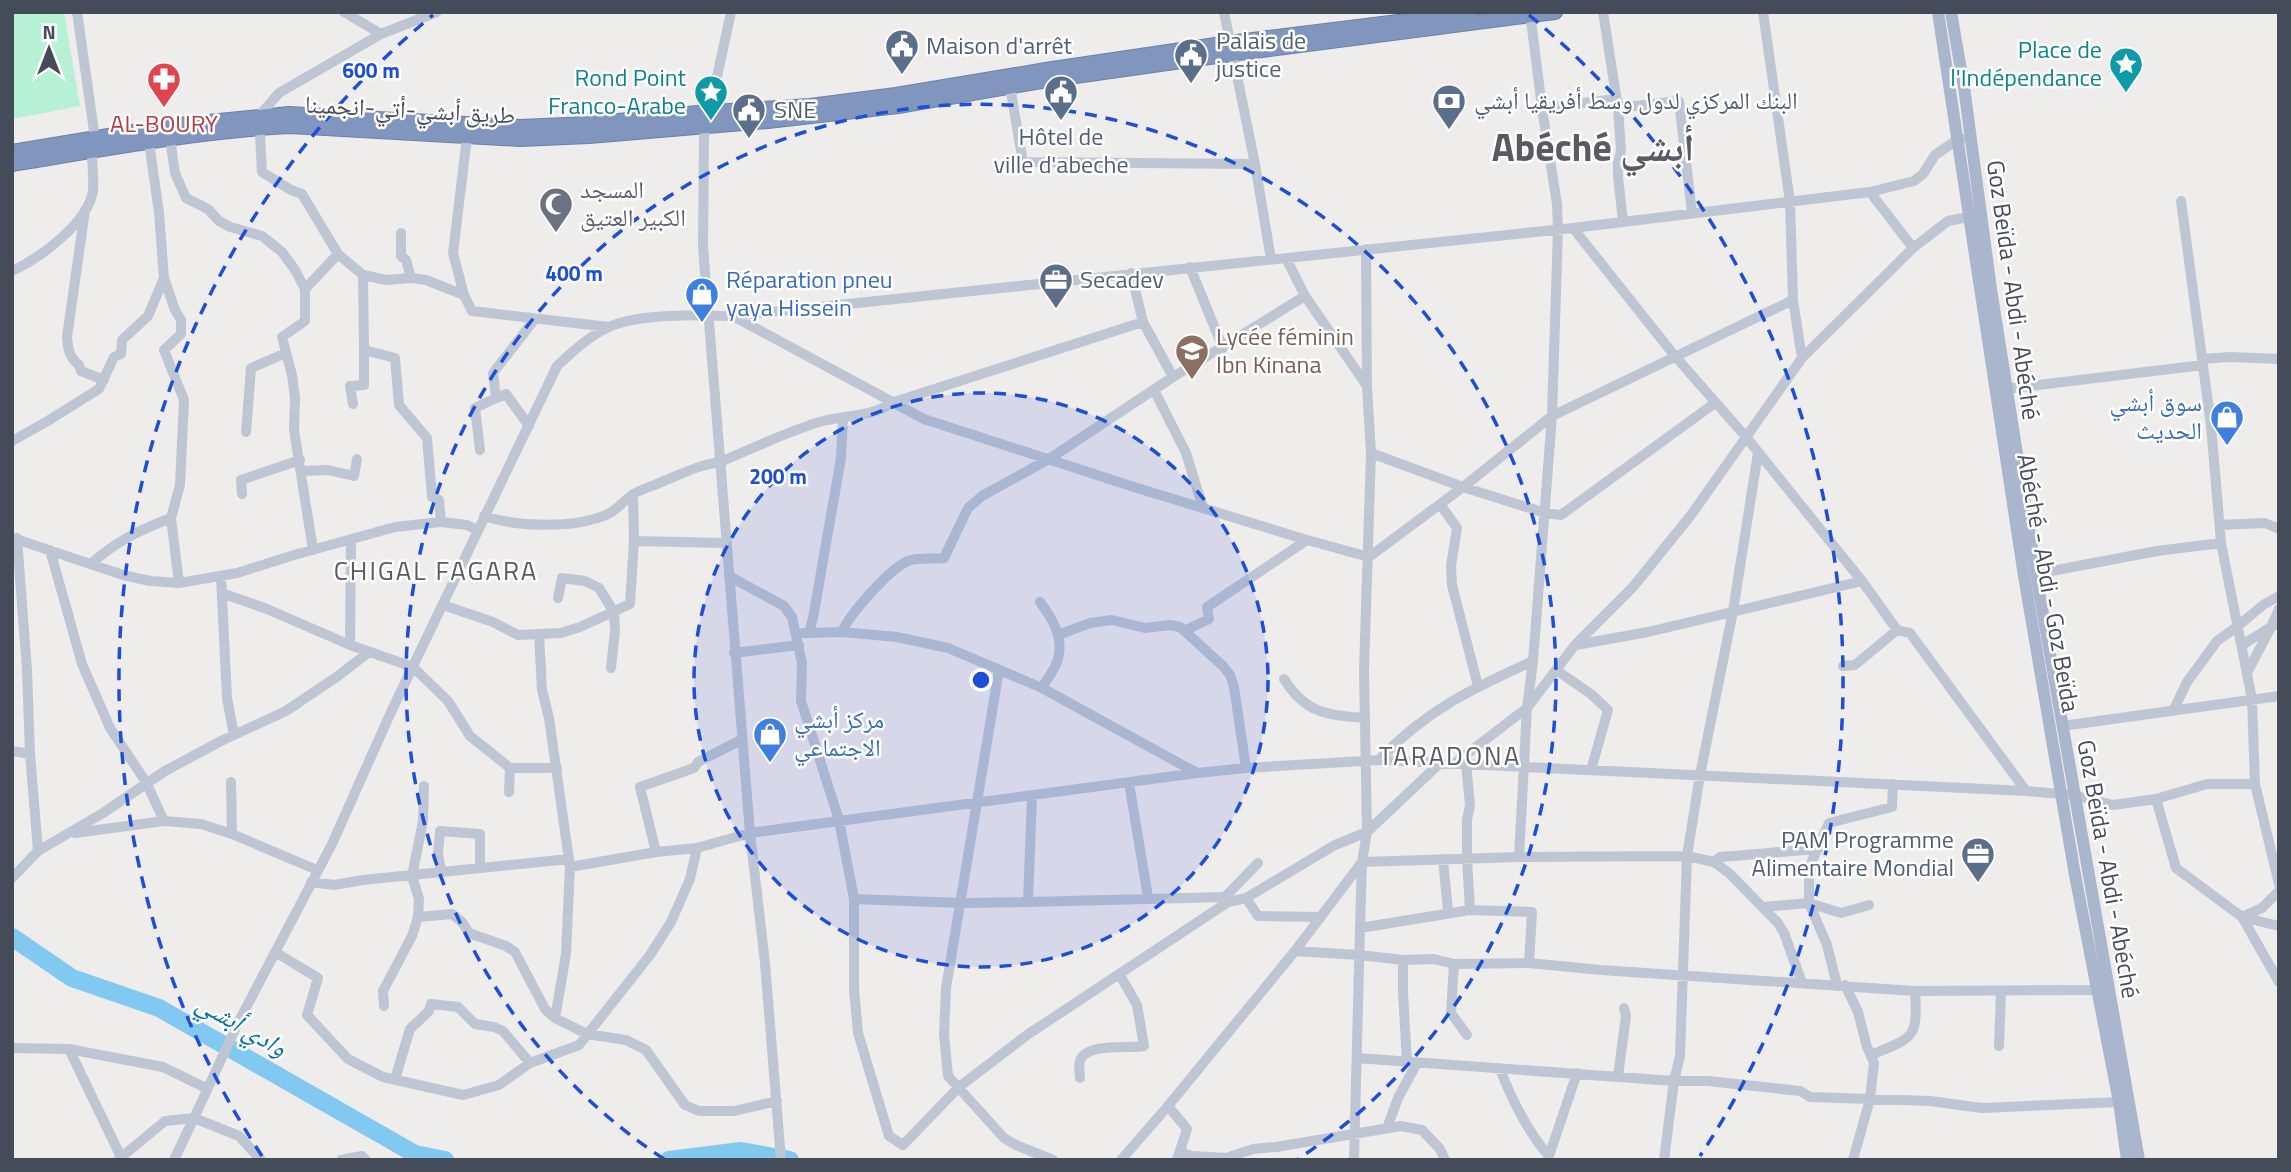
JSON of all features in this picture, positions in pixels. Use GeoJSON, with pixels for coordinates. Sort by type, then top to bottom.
{"type":"FeatureCollection","features":[{"type":"Feature","properties":{"kind":"highway"},"geometry":{"type":"LineString","coordinates":[[12,152],[93,145],[169,126],[259,122],[289,114],[520,127],[708,120],[810,106],[897,100],[1047,75],[1368,30],[1476,12]]}},
{"type":"Feature","properties":{"kind":"highway"},"geometry":{"type":"LineString","coordinates":[[1368,30],[1555,12]]}},
{"type":"Feature","properties":{"kind":"highway","name":"طريق أبشي-أتي-انجمينا"},"geometry":{"type":"LineString","coordinates":[[12,164],[93,145],[149,142],[259,122],[520,139],[589,136],[708,120]]}},
{"type":"Feature","properties":{"kind":"main road"},"geometry":{"type":"LineString","coordinates":[[1938,12],[1964,139]]}},
{"type":"Feature","properties":{"kind":"main road","name":"Goz Beïda - Abdi - Abéché"},"geometry":{"type":"LineString","coordinates":[[1951,12],[1964,87],[1964,139],[1997,364],[2006,389],[2062,726],[2068,795],[2139,1160]]}},
{"type":"Feature","properties":{"kind":"main road","name":"Abéché - Abdi - Goz Beïda"},"geometry":{"type":"LineString","coordinates":[[1997,364],[2024,576],[2068,795],[2097,990],[2119,1102],[2127,1160]]}},
{"type":"Feature","properties":{"kind":"street"},"geometry":{"type":"LineString","coordinates":[[12,271],[28,264],[76,224],[93,192],[93,145],[77,13],[90,12]]}},
{"type":"Feature","properties":{"kind":"street"},"geometry":{"type":"LineString","coordinates":[[344,12],[381,34]]}},
{"type":"Feature","properties":{"kind":"street"},"geometry":{"type":"LineString","coordinates":[[437,12],[381,34],[279,93],[259,122],[262,172],[302,194],[338,254],[363,275],[386,280],[426,280],[464,295]]}},
{"type":"Feature","properties":{"kind":"street"},"geometry":{"type":"LineString","coordinates":[[731,12],[703,150],[703,247],[741,740],[765,962],[781,1160]]}},
{"type":"Feature","properties":{"kind":"street"},"geometry":{"type":"LineString","coordinates":[[1224,12],[1271,259]]}},
{"type":"Feature","properties":{"kind":"street"},"geometry":{"type":"LineString","coordinates":[[1603,12],[1617,104],[1621,151],[1618,177],[1623,221]]}},
{"type":"Feature","properties":{"kind":"street"},"geometry":{"type":"LineString","coordinates":[[1762,12],[1790,202],[1793,300],[1802,358]]}},
{"type":"Feature","properties":{"kind":"street"},"geometry":{"type":"LineString","coordinates":[[1519,857],[1527,708],[1552,416],[1558,229],[1557,204],[1530,14]]}},
{"type":"Feature","properties":{"kind":"street"},"geometry":{"type":"LineString","coordinates":[[1009,81],[1023,162],[1255,164]]}},
{"type":"Feature","properties":{"kind":"street"},"geometry":{"type":"LineString","coordinates":[[1542,108],[1679,101],[1692,213]]}},
{"type":"Feature","properties":{"kind":"street"},"geometry":{"type":"LineString","coordinates":[[467,137],[453,253],[464,295],[472,311],[609,327]]}},
{"type":"Feature","properties":{"kind":"street"},"geometry":{"type":"LineString","coordinates":[[170,138],[175,173],[186,198],[208,209],[219,221],[230,227],[262,236],[271,242],[295,270],[305,289],[305,321],[282,337],[292,375],[295,398],[294,430],[313,550]]}},
{"type":"Feature","properties":{"kind":"street"},"geometry":{"type":"LineString","coordinates":[[174,1160],[238,1023],[332,844],[412,667],[557,366],[580,346],[609,327],[635,320],[733,316],[1573,228],[1870,192],[1914,181],[1923,174],[1935,155],[1964,139]]}},
{"type":"Feature","properties":{"kind":"street"},"geometry":{"type":"LineString","coordinates":[[149,142],[159,213],[164,278],[181,320],[181,334],[164,351],[184,400],[180,485],[171,518],[179,583]]}},
{"type":"Feature","properties":{"kind":"street"},"geometry":{"type":"LineString","coordinates":[[1870,192],[1913,248]]}},
{"type":"Feature","properties":{"kind":"street"},"geometry":{"type":"LineString","coordinates":[[2181,201],[2211,425],[2221,544],[2252,699],[2255,784],[2279,884]]}},
{"type":"Feature","properties":{"kind":"street"},"geometry":{"type":"LineString","coordinates":[[85,210],[67,337],[72,359],[81,371],[104,380]]}},
{"type":"Feature","properties":{"kind":"street"},"geometry":{"type":"LineString","coordinates":[[1455,763],[1527,708],[1575,645],[1633,587],[1691,516],[1802,358],[1913,248],[1948,221],[1975,216]]}},
{"type":"Feature","properties":{"kind":"street"},"geometry":{"type":"LineString","coordinates":[[1573,228],[1674,355],[1746,437],[1862,582],[1896,630],[1910,633],[2026,790]]}},
{"type":"Feature","properties":{"kind":"street"},"geometry":{"type":"LineString","coordinates":[[401,233],[401,256],[406,260],[411,278]]}},
{"type":"Feature","properties":{"kind":"street"},"geometry":{"type":"LineString","coordinates":[[1354,1160],[1360,928],[1367,832],[1364,670],[1371,453],[1367,387],[1366,249]]}},
{"type":"Feature","properties":{"kind":"street"},"geometry":{"type":"LineString","coordinates":[[305,289],[338,254]]}},
{"type":"Feature","properties":{"kind":"street"},"geometry":{"type":"LineString","coordinates":[[1286,258],[1305,296],[1367,387]]}},
{"type":"Feature","properties":{"kind":"street"},"geometry":{"type":"LineString","coordinates":[[1190,267],[1223,348]]}},
{"type":"Feature","properties":{"kind":"street"},"geometry":{"type":"LineString","coordinates":[[1131,273],[1143,322],[1173,377]]}},
{"type":"Feature","properties":{"kind":"street"},"geometry":{"type":"LineString","coordinates":[[353,404],[350,386],[364,386],[363,275]]}},
{"type":"Feature","properties":{"kind":"street"},"geometry":{"type":"LineString","coordinates":[[12,440],[99,389],[114,358],[121,354],[122,340],[148,316],[164,278]]}},
{"type":"Feature","properties":{"kind":"street"},"geometry":{"type":"LineString","coordinates":[[842,632],[847,620],[897,566],[912,560],[944,558],[968,508],[982,496],[1049,459],[1173,377],[1305,296]]}},
{"type":"Feature","properties":{"kind":"street"},"geometry":{"type":"LineString","coordinates":[[1369,557],[1464,487],[1552,416],[1793,300]]}},
{"type":"Feature","properties":{"kind":"street"},"geometry":{"type":"LineString","coordinates":[[733,316],[924,419],[1203,508],[1369,557]]}},
{"type":"Feature","properties":{"kind":"street"},"geometry":{"type":"LineString","coordinates":[[496,398],[493,373],[535,318]]}},
{"type":"Feature","properties":{"kind":"street"},"geometry":{"type":"LineString","coordinates":[[484,516],[536,525],[584,520],[608,513],[633,494],[704,464],[720,462],[824,421],[884,408],[891,403],[1143,322]]}},
{"type":"Feature","properties":{"kind":"street"},"geometry":{"type":"LineString","coordinates":[[364,350],[395,358],[399,405],[427,438],[432,497],[439,500],[441,522]]}},
{"type":"Feature","properties":{"kind":"street"},"geometry":{"type":"LineString","coordinates":[[246,432],[251,368],[286,353]]}},
{"type":"Feature","properties":{"kind":"street"},"geometry":{"type":"LineString","coordinates":[[2006,389],[2230,357],[2279,359]]}},
{"type":"Feature","properties":{"kind":"street"},"geometry":{"type":"LineString","coordinates":[[1154,390],[1186,453],[1203,508]]}},
{"type":"Feature","properties":{"kind":"street"},"geometry":{"type":"LineString","coordinates":[[480,450],[475,408],[506,394],[529,426]]}},
{"type":"Feature","properties":{"kind":"street"},"geometry":{"type":"LineString","coordinates":[[1371,453],[1464,487],[1545,513],[1561,515],[1715,403]]}},
{"type":"Feature","properties":{"kind":"street"},"geometry":{"type":"LineString","coordinates":[[809,633],[837,485],[843,419]]}},
{"type":"Feature","properties":{"kind":"street"},"geometry":{"type":"LineString","coordinates":[[1664,1160],[1674,1081],[1680,1056],[1688,856],[1700,775],[1733,611],[1758,453]]}},
{"type":"Feature","properties":{"kind":"street"},"geometry":{"type":"LineString","coordinates":[[242,494],[241,480],[301,466],[354,476],[357,459]]}},
{"type":"Feature","properties":{"kind":"street"},"geometry":{"type":"LineString","coordinates":[[443,605],[493,622],[518,635],[561,633],[630,604],[634,541],[633,494]]}},
{"type":"Feature","properties":{"kind":"street"},"geometry":{"type":"LineString","coordinates":[[1440,504],[1457,528],[1451,566],[1452,585],[1478,686]]}},
{"type":"Feature","properties":{"kind":"street"},"geometry":{"type":"LineString","coordinates":[[91,564],[109,548],[138,531],[171,518]]}},
{"type":"Feature","properties":{"kind":"street"},"geometry":{"type":"LineString","coordinates":[[38,851],[30,754],[27,670],[15,538],[123,575],[150,581],[179,583],[221,577],[395,527],[441,522],[467,525],[477,530]]}},
{"type":"Feature","properties":{"kind":"street"},"geometry":{"type":"LineString","coordinates":[[2220,524],[2265,523],[2279,529]]}},
{"type":"Feature","properties":{"kind":"street"},"geometry":{"type":"LineString","coordinates":[[350,645],[351,540]]}},
{"type":"Feature","properties":{"kind":"street"},"geometry":{"type":"LineString","coordinates":[[1184,631],[1209,618],[1208,607],[1307,540]]}},
{"type":"Feature","properties":{"kind":"street"},"geometry":{"type":"LineString","coordinates":[[634,541],[726,543]]}},
{"type":"Feature","properties":{"kind":"street"},"geometry":{"type":"LineString","coordinates":[[2036,574],[2157,551],[2221,544]]}},
{"type":"Feature","properties":{"kind":"street"},"geometry":{"type":"LineString","coordinates":[[50,550],[82,664],[110,728],[146,782],[164,821]]}},
{"type":"Feature","properties":{"kind":"street"},"geometry":{"type":"LineString","coordinates":[[729,576],[784,606],[792,617],[802,663],[801,701],[839,820],[854,899],[854,989],[858,1033],[889,1136],[904,1145],[959,1087],[1027,1035],[1120,975],[1226,900],[1258,863]]}},
{"type":"Feature","properties":{"kind":"street"},"geometry":{"type":"LineString","coordinates":[[221,577],[227,698],[234,735]]}},
{"type":"Feature","properties":{"kind":"street"},"geometry":{"type":"LineString","coordinates":[[558,598],[562,578],[584,581],[598,587],[614,612],[611,668]]}},
{"type":"Feature","properties":{"kind":"street"},"geometry":{"type":"LineString","coordinates":[[1575,645],[1648,632],[1862,582]]}},
{"type":"Feature","properties":{"kind":"street"},"geometry":{"type":"LineString","coordinates":[[222,593],[412,667],[448,701],[470,736],[510,768],[557,768]]}},
{"type":"Feature","properties":{"kind":"street"},"geometry":{"type":"LineString","coordinates":[[2174,709],[2187,682],[2217,641],[2263,605],[2279,596]]}},
{"type":"Feature","properties":{"kind":"street"},"geometry":{"type":"LineString","coordinates":[[1040,602],[1052,618],[1058,635],[1058,659],[1042,688]]}},
{"type":"Feature","properties":{"kind":"street"},"geometry":{"type":"LineString","coordinates":[[2247,673],[2275,625],[2279,609]]}},
{"type":"Feature","properties":{"kind":"street"},"geometry":{"type":"LineString","coordinates":[[1058,635],[1090,623],[1112,620],[1145,628],[1170,625],[1180,627],[1230,675],[1246,768]]}},
{"type":"Feature","properties":{"kind":"street"},"geometry":{"type":"LineString","coordinates":[[2242,645],[2275,625]]}},
{"type":"Feature","properties":{"kind":"street"},"geometry":{"type":"LineString","coordinates":[[1843,666],[1855,665],[1896,630]]}},
{"type":"Feature","properties":{"kind":"street"},"geometry":{"type":"LineString","coordinates":[[797,634],[842,632],[920,641],[948,648],[1042,688],[1197,773]]}},
{"type":"Feature","properties":{"kind":"street"},"geometry":{"type":"LineString","coordinates":[[539,634],[542,690],[557,768],[569,863],[566,954],[555,1018]]}},
{"type":"Feature","properties":{"kind":"street"},"geometry":{"type":"LineString","coordinates":[[734,653],[799,645]]}},
{"type":"Feature","properties":{"kind":"street"},"geometry":{"type":"LineString","coordinates":[[12,878],[38,851],[103,813],[146,782],[198,752],[286,711],[369,652]]}},
{"type":"Feature","properties":{"kind":"street"},"geometry":{"type":"LineString","coordinates":[[1379,760],[1401,737],[1436,710],[1478,686],[1533,662]]}},
{"type":"Feature","properties":{"kind":"street"},"geometry":{"type":"LineString","coordinates":[[999,670],[946,988],[944,1034],[948,1076],[1004,1138],[1053,1160]]}},
{"type":"Feature","properties":{"kind":"street"},"geometry":{"type":"LineString","coordinates":[[1556,670],[1591,694],[1608,710],[1591,770]]}},
{"type":"Feature","properties":{"kind":"street"},"geometry":{"type":"LineString","coordinates":[[1284,679],[1295,696],[1328,715],[1365,719]]}},
{"type":"Feature","properties":{"kind":"street"},"geometry":{"type":"LineString","coordinates":[[2062,726],[2279,696]]}},
{"type":"Feature","properties":{"kind":"street"},"geometry":{"type":"LineString","coordinates":[[656,852],[640,787],[694,768],[698,762],[741,740]]}},
{"type":"Feature","properties":{"kind":"street"},"geometry":{"type":"LineString","coordinates":[[12,751],[30,754]]}},
{"type":"Feature","properties":{"kind":"street"},"geometry":{"type":"LineString","coordinates":[[311,882],[334,885],[480,868],[569,863],[697,848],[750,833],[839,820],[1197,773],[1365,760],[2026,790],[2068,795],[2113,805],[2155,799],[2207,784],[2255,784]]}},
{"type":"Feature","properties":{"kind":"street"},"geometry":{"type":"LineString","coordinates":[[854,899],[960,903],[1148,897],[1226,900],[1246,898],[1335,845],[1367,832],[1440,763]]}},
{"type":"Feature","properties":{"kind":"street"},"geometry":{"type":"LineString","coordinates":[[1466,764],[1470,805],[1466,859],[1470,910]]}},
{"type":"Feature","properties":{"kind":"street"},"geometry":{"type":"LineString","coordinates":[[509,792],[510,768]]}},
{"type":"Feature","properties":{"kind":"street"},"geometry":{"type":"LineString","coordinates":[[231,782],[232,834]]}},
{"type":"Feature","properties":{"kind":"street"},"geometry":{"type":"LineString","coordinates":[[1129,783],[1148,897]]}},
{"type":"Feature","properties":{"kind":"street"},"geometry":{"type":"LineString","coordinates":[[1853,1160],[1870,1099],[1874,1063],[1858,1012],[1841,985],[1809,903],[1809,878],[1812,861],[1829,823],[1892,807],[1892,784]]}},
{"type":"Feature","properties":{"kind":"street"},"geometry":{"type":"LineString","coordinates":[[384,1006],[383,991],[412,936],[418,917],[419,899],[412,876],[422,821],[424,786]]}},
{"type":"Feature","properties":{"kind":"street"},"geometry":{"type":"LineString","coordinates":[[1028,902],[1032,796]]}},
{"type":"Feature","properties":{"kind":"street"},"geometry":{"type":"LineString","coordinates":[[2155,799],[2176,868],[2242,917],[2279,926]]}},
{"type":"Feature","properties":{"kind":"street"},"geometry":{"type":"LineString","coordinates":[[69,833],[164,821],[201,824],[232,834],[317,870]]}},
{"type":"Feature","properties":{"kind":"street"},"geometry":{"type":"LineString","coordinates":[[441,872],[438,853],[440,831],[480,834],[480,868]]}},
{"type":"Feature","properties":{"kind":"street"},"geometry":{"type":"LineString","coordinates":[[275,952],[318,978],[307,1015],[348,1059],[383,1077],[463,1095],[499,1085],[530,1063],[579,1045],[650,955],[671,922],[690,879],[697,848]]}},
{"type":"Feature","properties":{"kind":"street"},"geometry":{"type":"LineString","coordinates":[[1714,862],[1720,857],[1818,849]]}},
{"type":"Feature","properties":{"kind":"street"},"geometry":{"type":"LineString","coordinates":[[1121,1160],[1295,951],[1363,862],[1519,857],[1688,856],[1714,862],[1763,906],[1784,933],[1802,983]]}},
{"type":"Feature","properties":{"kind":"street"},"geometry":{"type":"LineString","coordinates":[[1443,859],[1448,912]]}},
{"type":"Feature","properties":{"kind":"street"},"geometry":{"type":"LineString","coordinates":[[2242,917],[2262,908],[2279,891]]}},
{"type":"Feature","properties":{"kind":"street"},"geometry":{"type":"LineString","coordinates":[[1246,898],[1258,916],[1320,917]]}},
{"type":"Feature","properties":{"kind":"street"},"geometry":{"type":"LineString","coordinates":[[1763,906],[1809,903],[1841,913],[1869,905]]}},
{"type":"Feature","properties":{"kind":"street"},"geometry":{"type":"LineString","coordinates":[[1360,928],[1448,912],[1532,912],[1530,964]]}},
{"type":"Feature","properties":{"kind":"street"},"geometry":{"type":"LineString","coordinates":[[418,917],[453,914],[469,933],[506,946],[515,952],[545,1009],[555,1018],[587,1034],[626,1040],[646,1050],[685,1105],[699,1111],[734,1111],[777,1101]]}},
{"type":"Feature","properties":{"kind":"street"},"geometry":{"type":"LineString","coordinates":[[2242,917],[2279,982]]}},
{"type":"Feature","properties":{"kind":"street"},"geometry":{"type":"LineString","coordinates":[[1295,951],[1404,960],[1434,958],[1454,964],[1530,964],[1916,991],[2097,990]]}},
{"type":"Feature","properties":{"kind":"street"},"geometry":{"type":"LineString","coordinates":[[1387,1128],[1412,1063],[1403,992],[1404,960]]}},
{"type":"Feature","properties":{"kind":"street"},"geometry":{"type":"LineString","coordinates":[[1454,964],[1451,1013],[1468,1035]]}},
{"type":"Feature","properties":{"kind":"street"},"geometry":{"type":"LineString","coordinates":[[1080,1078],[1079,1062],[1084,1055],[1111,1046],[1144,1046],[1137,1005],[1120,975]]}},
{"type":"Feature","properties":{"kind":"street"},"geometry":{"type":"LineString","coordinates":[[1871,1055],[1902,1042],[1914,1033],[1917,1021],[1916,991]]}},
{"type":"Feature","properties":{"kind":"street"},"geometry":{"type":"LineString","coordinates":[[1999,1046],[2001,992]]}},
{"type":"Feature","properties":{"kind":"street"},"geometry":{"type":"LineString","coordinates":[[395,1079],[410,1029],[429,1012],[431,1004],[458,1007],[475,1024],[502,1031],[530,1063]]}},
{"type":"Feature","properties":{"kind":"street"},"geometry":{"type":"LineString","coordinates":[[1618,1076],[1626,1016],[1624,1008]]}},
{"type":"Feature","properties":{"kind":"street"},"geometry":{"type":"LineString","coordinates":[[12,1048],[69,1049],[163,1067],[206,1088]]}},
{"type":"Feature","properties":{"kind":"street"},"geometry":{"type":"LineString","coordinates":[[69,1049],[120,1158],[165,1121],[194,1118],[239,1136],[261,1160]]}},
{"type":"Feature","properties":{"kind":"street"},"geometry":{"type":"LineString","coordinates":[[1357,1058],[1674,1081],[1708,1081],[1800,1091],[1810,1097],[1930,1101],[1982,1108],[2119,1102]]}},
{"type":"Feature","properties":{"kind":"street"},"geometry":{"type":"LineString","coordinates":[[1500,1069],[1510,1095],[1549,1158]]}},
{"type":"Feature","properties":{"kind":"street"},"geometry":{"type":"LineString","coordinates":[[1549,1158],[1577,1073]]}},
{"type":"Feature","properties":{"kind":"street"},"geometry":{"type":"LineString","coordinates":[[1168,1106],[1187,1129],[1179,1156],[1226,1158],[1247,1150],[1401,1126],[1422,1130],[1440,1149],[1445,1160]]}},
{"type":"Feature","properties":{"kind":"street"},"geometry":{"type":"LineString","coordinates":[[1269,1148],[1269,1160]]}},
{"type":"Feature","properties":{"kind":"street"},"geometry":{"type":"LineString","coordinates":[[341,1160],[362,1156],[366,1160]]}},
{"type":"Feature","properties":{"kind":"green space"},"geometry":{"type":"Polygon","coordinates":[[[12,12],[64,12],[80,106],[12,119],[12,12]]]}},
{"type":"Feature","properties":{"kind":"waterway","name":"وادي أبشي"},"geometry":{"type":"LineString","coordinates":[[12,937],[72,978],[159,1008],[415,1154],[445,1160]]}},
{"type":"Feature","properties":{"kind":"waterway","name":"وادي أبشي"},"geometry":{"type":"LineString","coordinates":[[669,1160],[741,1151],[790,1160]]}},
{"type":"Feature","properties":{"kind":"place","name":"Maison d'arrêt"},"geometry":{"type":"Point","coordinates":[902,76]}},
{"type":"Feature","properties":{"kind":"place","name":"Palais de justice"},"geometry":{"type":"Point","coordinates":[1191,85]}},
{"type":"Feature","properties":{"kind":"place","name":"Place de l'Indépendance"},"geometry":{"type":"Point","coordinates":[2126,94]}},
{"type":"Feature","properties":{"kind":"place","name":"AL-BOURY"},"geometry":{"type":"Point","coordinates":[164,109]}},
{"type":"Feature","properties":{"kind":"place","name":"Rond Point Franco-Arabe"},"geometry":{"type":"Point","coordinates":[711,122]}},
{"type":"Feature","properties":{"kind":"place","name":"Hôtel de ville d'abeche"},"geometry":{"type":"Point","coordinates":[1061,122]}},
{"type":"Feature","properties":{"kind":"place","name":"البنك المركزي لدول وسط أفريقيا أبشي"},"geometry":{"type":"Point","coordinates":[1449,131]}},
{"type":"Feature","properties":{"kind":"place","name":"SNE"},"geometry":{"type":"Point","coordinates":[749,140]}},
{"type":"Feature","properties":{"kind":"place","name":"المسجد الكبير العتيق"},"geometry":{"type":"Point","coordinates":[556,234]}},
{"type":"Feature","properties":{"kind":"place","name":"Secadev"},"geometry":{"type":"Point","coordinates":[1056,310]}},
{"type":"Feature","properties":{"kind":"place","name":"Réparation pneu yaya Hissein"},"geometry":{"type":"Point","coordinates":[702,324]}},
{"type":"Feature","properties":{"kind":"place","name":"Lycée féminin Ibn Kinana"},"geometry":{"type":"Point","coordinates":[1192,381]}},
{"type":"Feature","properties":{"kind":"place","name":"سوق أبشي الحديث"},"geometry":{"type":"Point","coordinates":[2227,447]}},
{"type":"Feature","properties":{"kind":"place","name":"مركز أبشي الاجتماعي"},"geometry":{"type":"Point","coordinates":[770,764]}},
{"type":"Feature","properties":{"kind":"place","name":"PAM Programme Alimentaire Mondial"},"geometry":{"type":"Point","coordinates":[1978,884]}},
{"type":"Feature","properties":{"kind":"district","name":"Abéché أبشي"},"geometry":{"type":"Point","coordinates":[1593,148]}},
{"type":"Feature","properties":{"kind":"district","name":"CHIGAL FAGARA"},"geometry":{"type":"Point","coordinates":[436,571]}},
{"type":"Feature","properties":{"kind":"district","name":"TARADONA"},"geometry":{"type":"Point","coordinates":[1450,756]}}]}
